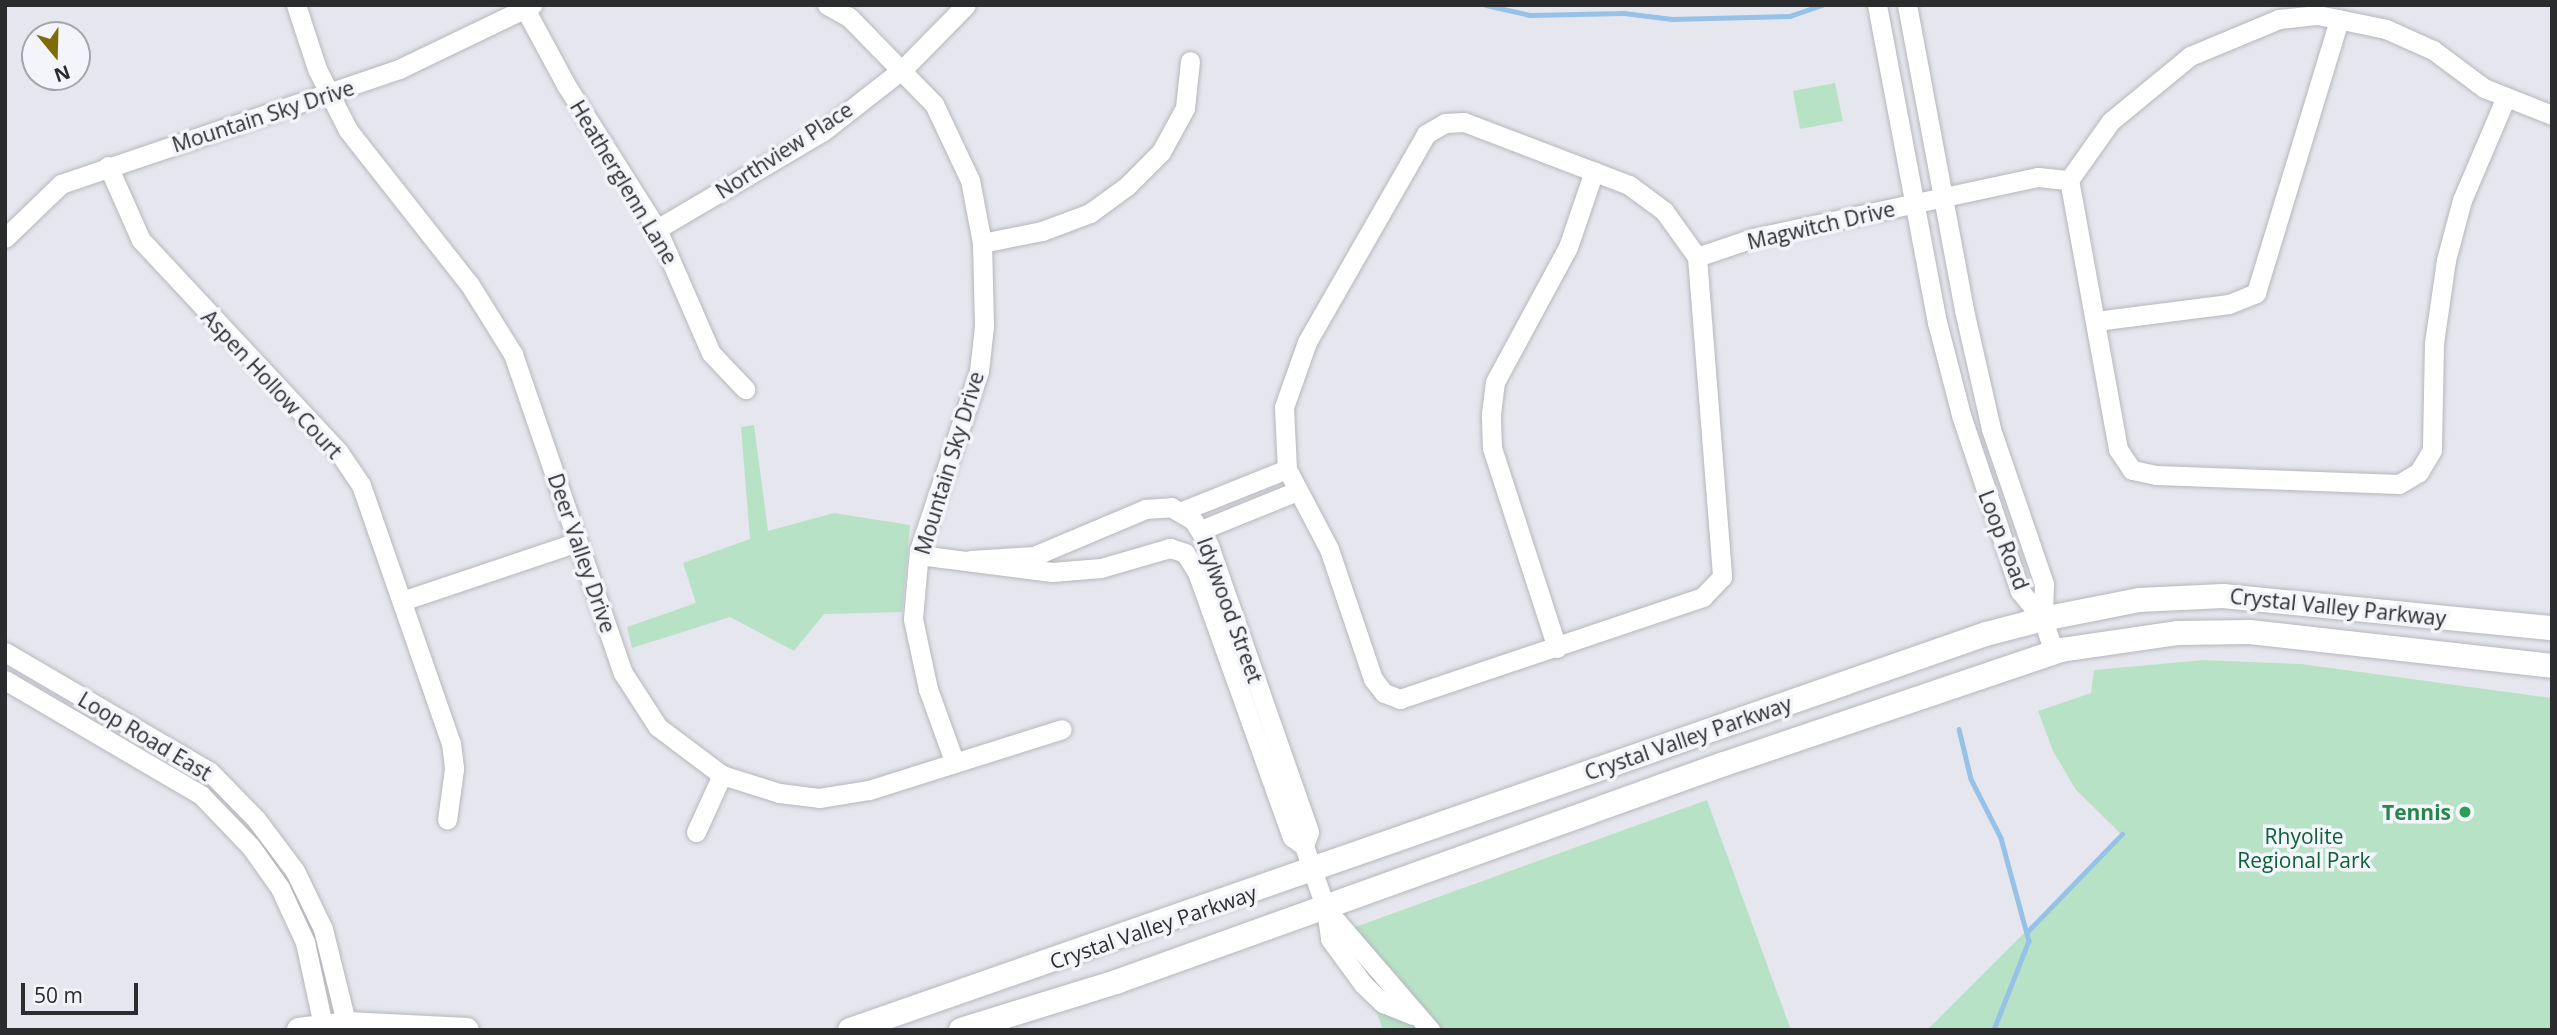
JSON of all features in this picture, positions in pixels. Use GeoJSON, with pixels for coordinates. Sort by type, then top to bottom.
{"type":"FeatureCollection","features":[{"type":"Feature","properties":{"kind":"main road","name":"Crystal Valley Parkway"},"geometry":{"type":"LineString","coordinates":[[850,1030],[1986,634],[2043,619],[2139,600],[2223,596],[2552,628]]}},
{"type":"Feature","properties":{"kind":"main road","name":"Crystal Valley Parkway"},"geometry":{"type":"LineString","coordinates":[[961,1030],[1326,909],[1738,759],[2054,652],[2177,633],[2250,632],[2552,666]]}},
{"type":"Feature","properties":{"kind":"main road"},"geometry":{"type":"LineString","coordinates":[[329,1028],[467,1030]]}},
{"type":"Feature","properties":{"kind":"street","name":"Deer Valley Drive"},"geometry":{"type":"LineString","coordinates":[[296,5],[329,95],[348,130],[470,285],[503,335],[524,383],[623,673],[639,702],[682,748],[722,775],[779,793],[819,797],[869,790],[1062,729]]}},
{"type":"Feature","properties":{"kind":"street","name":"Mountain Sky Drive"},"geometry":{"type":"LineString","coordinates":[[827,5],[849,17],[904,68],[934,104],[955,141],[970,180],[982,243],[984,326],[979,371],[919,555],[913,619],[928,689],[954,761]]}},
{"type":"Feature","properties":{"kind":"street","name":"Northview Place"},"geometry":{"type":"LineString","coordinates":[[657,229],[822,132],[904,68],[966,5]]}},
{"type":"Feature","properties":{"kind":"street","name":"Loop Road"},"geometry":{"type":"LineString","coordinates":[[1877,5],[1914,204],[1961,415],[2020,592],[2043,619]]}},
{"type":"Feature","properties":{"kind":"street","name":"Loop Road"},"geometry":{"type":"LineString","coordinates":[[1907,5],[1946,197],[1964,310],[1992,429],[2044,584],[2043,619]]}},
{"type":"Feature","properties":{"kind":"street","name":"Mountain Sky Drive"},"geometry":{"type":"LineString","coordinates":[[5,238],[61,184],[399,69],[526,6]]}},
{"type":"Feature","properties":{"kind":"street","name":"Heatherglenn Lane"},"geometry":{"type":"LineString","coordinates":[[526,6],[566,85],[657,229],[687,289],[711,353],[746,389]]}},
{"type":"Feature","properties":{"kind":"street"},"geometry":{"type":"LineString","coordinates":[[2506,97],[2462,200],[2446,260],[2434,343],[2432,450],[2419,472],[2399,484],[2156,475],[2132,470],[2118,449],[2096,321],[2071,215],[2068,180],[2111,121],[2190,56],[2279,19],[2318,15],[2386,29],[2433,50],[2484,88],[2552,115]]}},
{"type":"Feature","properties":{"kind":"street"},"geometry":{"type":"LineString","coordinates":[[2096,321],[2229,304],[2256,293],[2339,19]]}},
{"type":"Feature","properties":{"kind":"street"},"geometry":{"type":"LineString","coordinates":[[982,243],[1042,232],[1090,213],[1127,186],[1161,152],[1185,108],[1190,61]]}},
{"type":"Feature","properties":{"kind":"street"},"geometry":{"type":"LineString","coordinates":[[1464,122],[1629,184],[1664,211],[1697,257],[1722,577],[1703,597],[1419,696],[1400,699],[1384,693],[1373,679],[1329,549],[1287,469],[1283,419],[1293,373],[1426,134],[1445,123],[1464,122]]}},
{"type":"Feature","properties":{"kind":"street","name":"Aspen Hollow Court"},"geometry":{"type":"LineString","coordinates":[[108,166],[141,240],[338,451],[361,485],[451,743],[454,769],[447,820]]}},
{"type":"Feature","properties":{"kind":"street"},"geometry":{"type":"LineString","coordinates":[[1557,648],[1492,448],[1491,414],[1495,382],[1568,247],[1594,171]]}},
{"type":"Feature","properties":{"kind":"street","name":"Magwitch Drive"},"geometry":{"type":"LineString","coordinates":[[1697,257],[1753,238],[2038,177],[2068,180]]}},
{"type":"Feature","properties":{"kind":"street"},"geometry":{"type":"LineString","coordinates":[[1182,511],[1287,469]]}},
{"type":"Feature","properties":{"kind":"street"},"geometry":{"type":"LineString","coordinates":[[1201,530],[1297,491]]}},
{"type":"Feature","properties":{"kind":"street","name":"Idylwood Street"},"geometry":{"type":"LineString","coordinates":[[970,560],[1034,556],[1144,509],[1182,511],[1201,530],[1309,832],[1304,846]]}},
{"type":"Feature","properties":{"kind":"street"},"geometry":{"type":"LineString","coordinates":[[402,601],[577,542]]}},
{"type":"Feature","properties":{"kind":"street","name":"Idylwood Street"},"geometry":{"type":"LineString","coordinates":[[919,555],[1052,572],[1101,568],[1170,548],[1185,553],[1197,572],[1292,837],[1304,846],[1326,909],[1330,939],[1363,984],[1383,1003],[1413,1016],[1430,1030]]}},
{"type":"Feature","properties":{"kind":"street"},"geometry":{"type":"LineString","coordinates":[[2043,619],[2054,652]]}},
{"type":"Feature","properties":{"kind":"street","name":"Loop Road East"},"geometry":{"type":"LineString","coordinates":[[5,652],[209,771],[256,819],[295,871],[323,929],[329,1028]]}},
{"type":"Feature","properties":{"kind":"street","name":"Loop Road East"},"geometry":{"type":"LineString","coordinates":[[5,680],[201,795],[229,823],[264,863],[294,917],[314,970],[329,1028]]}},
{"type":"Feature","properties":{"kind":"street"},"geometry":{"type":"LineString","coordinates":[[696,832],[722,775]]}},
{"type":"Feature","properties":{"kind":"green space"},"geometry":{"type":"Polygon","coordinates":[[[1835,83],[1843,121],[1800,129],[1793,91],[1835,83]]]}},
{"type":"Feature","properties":{"kind":"green space"},"geometry":{"type":"Polygon","coordinates":[[[754,425],[768,531],[834,513],[910,525],[902,612],[824,614],[794,651],[730,617],[632,648],[627,627],[696,603],[683,563],[750,539],[741,427],[754,425]]]}},
{"type":"Feature","properties":{"kind":"green space","name":"Rhyolite Regional Park"},"geometry":{"type":"Polygon","coordinates":[[[2204,660],[2301,664],[2552,698],[2552,1030],[1927,1030],[2122,835],[2076,790],[2053,751],[2038,711],[2091,693],[2094,670],[2204,660]]]}},
{"type":"Feature","properties":{"kind":"green space"},"geometry":{"type":"Polygon","coordinates":[[[1707,800],[1791,1030],[1383,1030],[1347,930],[1707,800]]]}},
{"type":"Feature","properties":{"kind":"waterway"},"geometry":{"type":"LineString","coordinates":[[1486,5],[1530,15],[1624,13],[1672,19],[1790,16],[1822,5]]}},
{"type":"Feature","properties":{"kind":"waterway"},"geometry":{"type":"LineString","coordinates":[[1959,729],[1971,779],[2001,838],[2029,941],[1994,1030]]}},
{"type":"Feature","properties":{"kind":"waterway"},"geometry":{"type":"LineString","coordinates":[[2028,931],[2122,834]]}},
{"type":"Feature","properties":{"kind":"place","name":"Tennis"},"geometry":{"type":"Point","coordinates":[2465,812]}}]}
